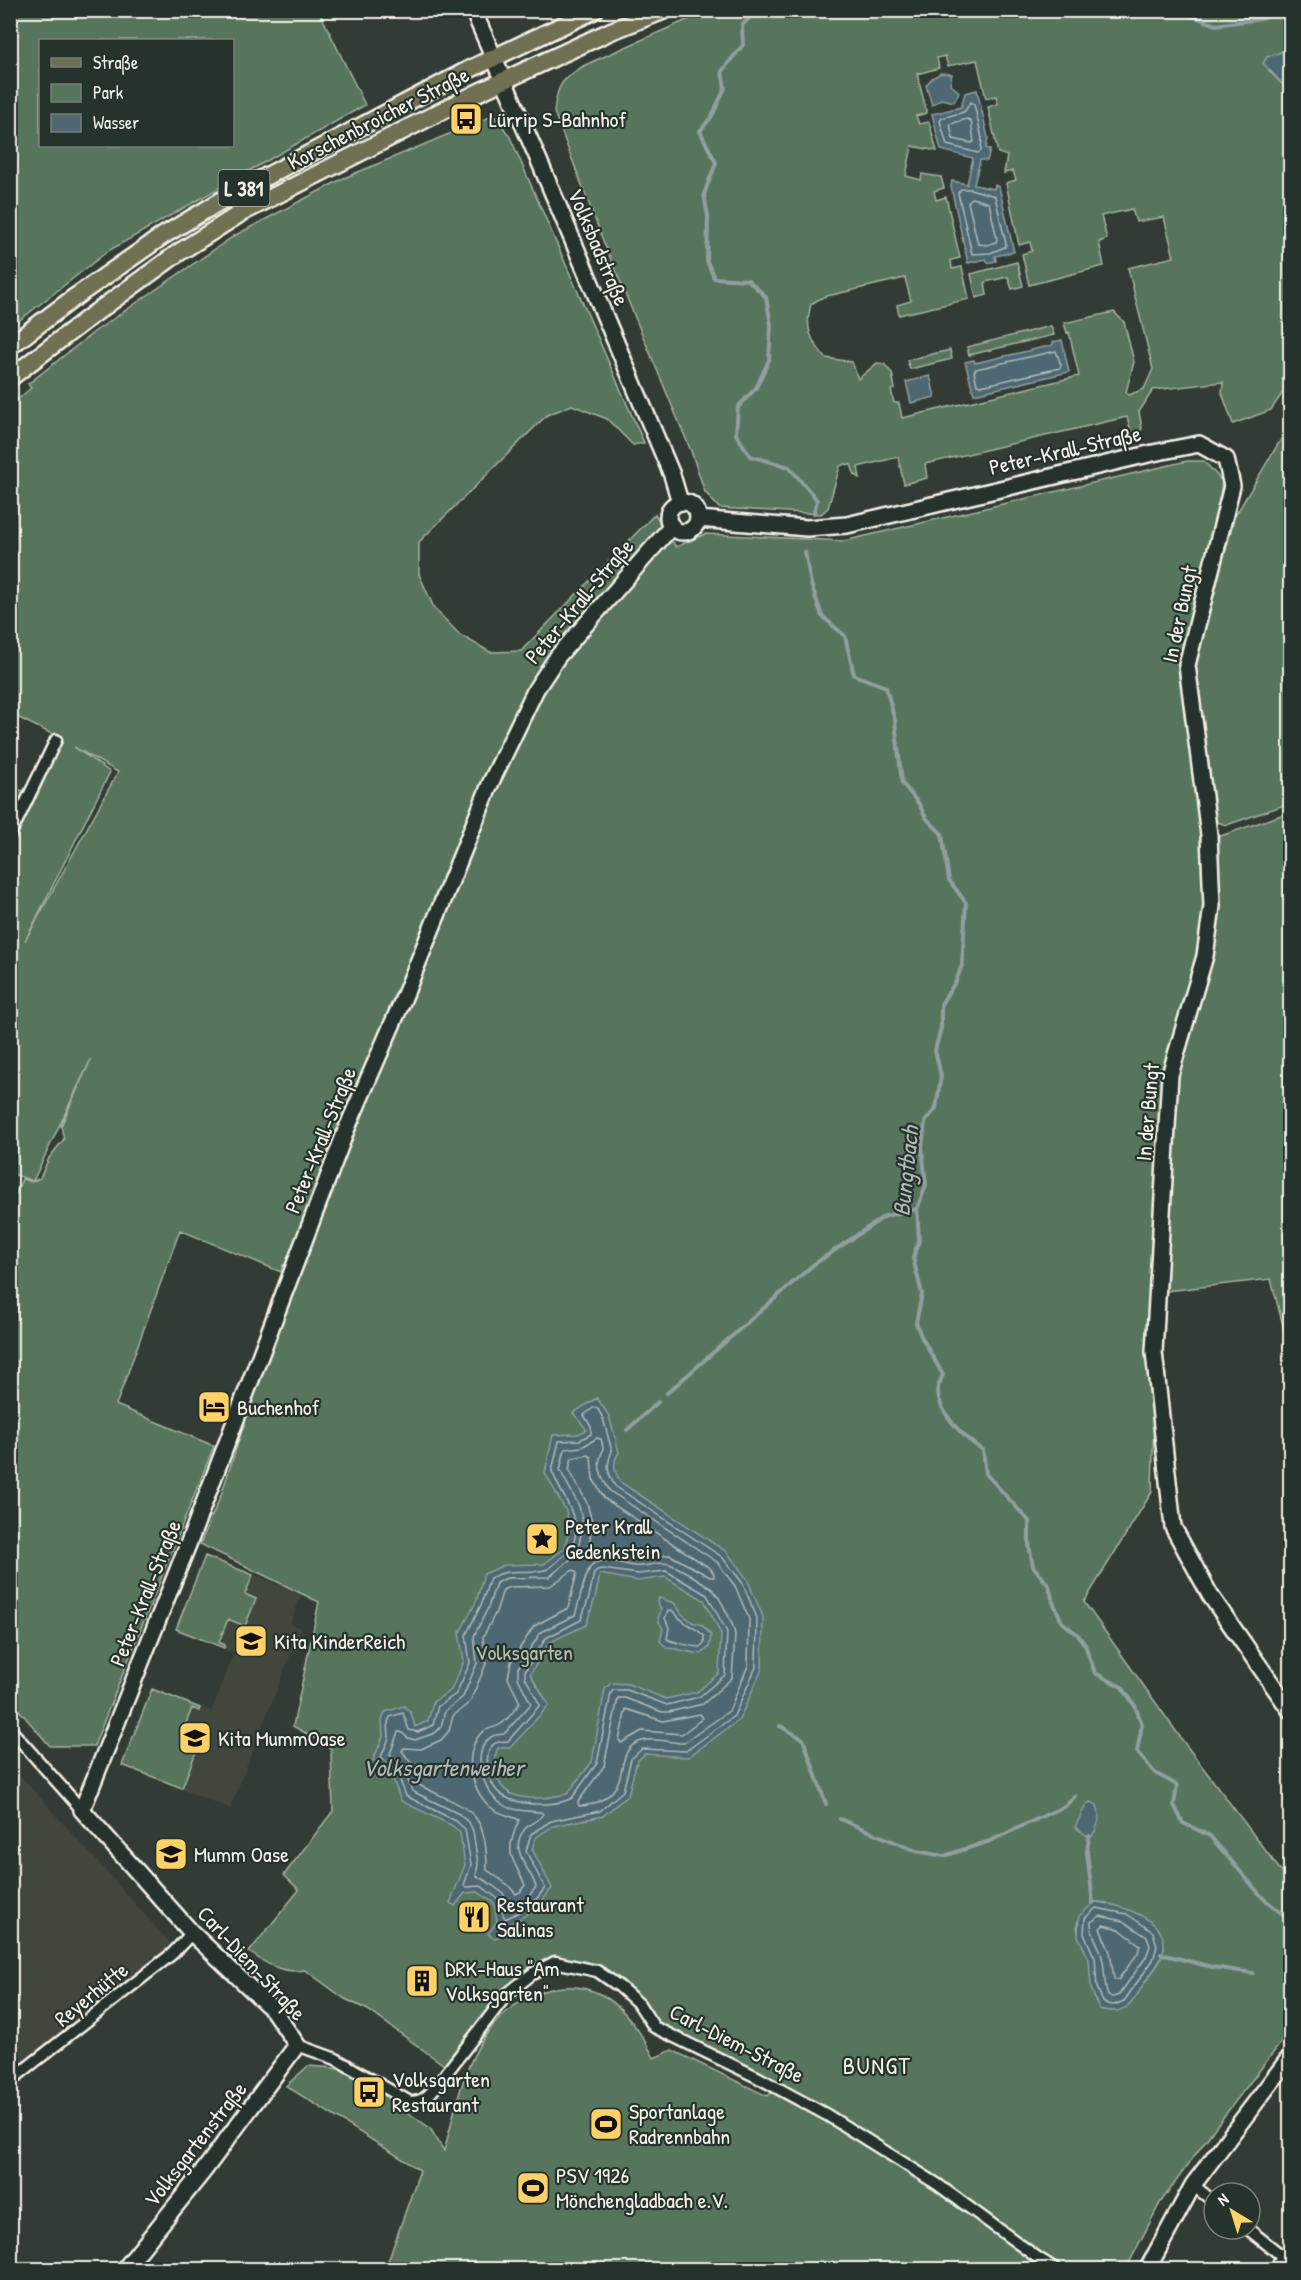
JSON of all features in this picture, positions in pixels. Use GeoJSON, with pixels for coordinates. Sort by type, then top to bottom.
{"type":"FeatureCollection","features":[{"type":"Feature","properties":{"kind":"main road","name":"Korschenbroicher Straße"},"geometry":{"type":"LineString","coordinates":[[10,346],[146,247],[229,196],[402,104],[595,10]]}},
{"type":"Feature","properties":{"kind":"main road","name":"Korschenbroicher Straße"},"geometry":{"type":"LineString","coordinates":[[10,378],[178,253],[241,213],[338,162],[504,81],[611,31],[665,10]]}},
{"type":"Feature","properties":{"kind":"street","name":"Volksbadstraße"},"geometry":{"type":"LineString","coordinates":[[473,10],[663,455],[680,502]]}},
{"type":"Feature","properties":{"kind":"street","name":"Peter-Krall-Straße"},"geometry":{"type":"LineString","coordinates":[[698,519],[807,528],[847,525],[1199,444],[1226,459]]}},
{"type":"Feature","properties":{"kind":"street","name":"In der Bungt"},"geometry":{"type":"LineString","coordinates":[[1226,459],[1232,486],[1187,665],[1209,835],[1212,906],[1205,956],[1170,1075],[1154,1352],[1173,1527],[1210,1595],[1290,1710]]}},
{"type":"Feature","properties":{"kind":"street"},"geometry":{"type":"LineString","coordinates":[[680,502],[694,506],[698,512],[698,519],[695,527],[687,531],[679,531],[668,519],[672,507],[680,502]]}},
{"type":"Feature","properties":{"kind":"street","name":"Peter-Krall-Straße"},"geometry":{"type":"LineString","coordinates":[[82,1810],[200,1516],[347,1128],[402,1002],[491,782],[536,689],[558,656],[672,526]]}},
{"type":"Feature","properties":{"kind":"street"},"geometry":{"type":"LineString","coordinates":[[10,835],[56,740]]}},
{"type":"Feature","properties":{"kind":"street","name":"Carl-Diem-Straße"},"geometry":{"type":"LineString","coordinates":[[10,1729],[192,1933],[273,2010],[297,2045],[336,2059],[410,2102],[418,2102],[427,2098],[507,1994],[532,1974],[555,1962],[597,1971],[639,2004],[654,2027],[757,2077],[827,2115],[937,2184],[1057,2270]]}},
{"type":"Feature","properties":{"kind":"street","name":"Reyerhütte"},"geometry":{"type":"LineString","coordinates":[[10,2081],[172,1954],[192,1933]]}},
{"type":"Feature","properties":{"kind":"street","name":"Volksgartenstraße"},"geometry":{"type":"LineString","coordinates":[[124,2270],[205,2169],[297,2045]]}},
{"type":"Feature","properties":{"kind":"street"},"geometry":{"type":"LineString","coordinates":[[1147,2270],[1193,2185],[1290,2057]]}},
{"type":"Feature","properties":{"kind":"street"},"geometry":{"type":"LineString","coordinates":[[1193,2185],[1202,2192]]}},
{"type":"Feature","properties":{"kind":"street"},"geometry":{"type":"LineString","coordinates":[[1262,2240],[1286,2259],[1275,2270]]}},
{"type":"Feature","properties":{"kind":"shaded area"},"geometry":{"type":"Polygon","coordinates":[[[205,1555],[302,1594],[290,1624],[301,1628],[230,1808],[122,1765],[152,1689],[211,1711],[220,1690],[234,1653],[176,1629],[205,1555]]]}},
{"type":"Feature","properties":{"kind":"shaded area"},"geometry":{"type":"Polygon","coordinates":[[[10,1764],[178,1952],[10,2084],[10,1764]]]}},
{"type":"Feature","properties":{"kind":"green space"},"geometry":{"type":"Polygon","coordinates":[[[10,11],[319,11],[365,105],[108,251],[11,327],[10,11]]]}},
{"type":"Feature","properties":{"kind":"green space"},"geometry":{"type":"Polygon","coordinates":[[[707,11],[1290,11],[1290,49],[1267,57],[1269,71],[1290,92],[1290,382],[1271,410],[1233,424],[1222,393],[1223,382],[1153,390],[1139,412],[1142,428],[1139,434],[1132,435],[1127,417],[925,464],[927,478],[904,484],[898,457],[858,467],[860,478],[855,475],[851,465],[845,464],[840,466],[828,508],[821,514],[719,508],[705,492],[691,451],[606,248],[554,112],[559,89],[565,79],[585,65],[707,11]],[[945,56],[937,58],[939,68],[917,74],[927,113],[916,116],[919,124],[929,122],[937,151],[912,146],[906,176],[921,180],[922,174],[941,177],[944,188],[934,191],[936,200],[946,197],[960,258],[951,260],[952,269],[962,267],[969,299],[899,315],[897,305],[911,301],[905,278],[823,297],[811,304],[808,320],[810,334],[816,346],[826,358],[852,362],[858,379],[877,363],[884,364],[892,373],[895,389],[891,390],[894,403],[899,403],[902,418],[1079,376],[1069,332],[1067,333],[1064,323],[1114,312],[1124,322],[1134,362],[1126,392],[1129,395],[1144,389],[1153,369],[1128,268],[1174,257],[1164,217],[1136,222],[1132,209],[1101,216],[1107,239],[1099,242],[1104,266],[1029,285],[1022,254],[1032,251],[1030,242],[1019,245],[1006,183],[1016,180],[1013,171],[1004,173],[1007,156],[998,153],[988,107],[998,104],[996,96],[986,98],[977,60],[948,66],[945,56]]]}},
{"type":"Feature","properties":{"kind":"green space","name":"Volksgarten"},"geometry":{"type":"Polygon","coordinates":[[[492,116],[497,118],[510,137],[644,443],[633,445],[607,419],[572,405],[547,415],[419,542],[419,574],[434,608],[460,635],[490,652],[521,651],[655,514],[676,547],[705,534],[844,541],[1187,461],[1204,461],[1222,481],[1217,516],[1178,664],[1202,793],[1215,838],[1290,812],[1290,1353],[1271,1279],[1157,1292],[1152,1492],[1084,1602],[1183,1741],[1290,1883],[1290,2031],[1160,2203],[1126,2269],[384,2269],[420,2170],[286,2086],[308,2066],[349,2072],[430,2128],[444,2151],[465,2076],[486,2035],[508,2010],[522,2001],[553,1988],[570,1987],[586,1989],[611,2000],[639,2031],[654,2058],[672,2050],[767,2096],[778,2089],[654,2027],[639,2004],[597,1971],[555,1962],[507,1994],[497,1997],[444,2065],[368,2010],[345,1999],[305,1970],[289,1971],[275,1967],[249,1952],[299,1890],[284,1875],[333,1811],[331,1749],[293,1726],[319,1602],[200,1544],[221,1495],[294,1272],[283,1265],[281,1272],[180,1230],[116,1405],[214,1446],[94,1746],[50,1746],[11,1701],[11,1190],[16,1193],[22,1179],[32,1182],[40,1178],[49,1158],[64,1139],[61,1126],[91,1059],[33,1181],[10,1173],[11,785],[36,798],[62,739],[11,714],[11,405],[31,388],[28,384],[94,332],[234,236],[344,178],[492,116]],[[74,747],[110,772],[25,941],[118,772],[74,747]],[[1096,1902],[1080,1917],[1078,1923],[1089,1959],[1094,1996],[1096,2002],[1128,2006],[1159,1963],[1164,1947],[1158,1929],[1107,1903],[1096,1902]]]}},
{"type":"Feature","properties":{"kind":"green space"},"geometry":{"type":"Polygon","coordinates":[[[1017,262],[1023,286],[1012,289],[1008,277],[985,282],[987,295],[976,298],[971,274],[1017,262]]]}},
{"type":"Feature","properties":{"kind":"green space"},"geometry":{"type":"Polygon","coordinates":[[[1051,326],[1054,335],[969,355],[967,347],[1051,326]]]}},
{"type":"Feature","properties":{"kind":"green space"},"geometry":{"type":"Polygon","coordinates":[[[950,350],[952,359],[910,369],[907,360],[950,350]]]}},
{"type":"Feature","properties":{"kind":"green space"},"geometry":{"type":"Polygon","coordinates":[[[1290,424],[1290,803],[1227,825],[1213,821],[1195,665],[1235,516],[1290,424]]]}},
{"type":"Feature","properties":{"kind":"green space"},"geometry":{"type":"Polygon","coordinates":[[[205,1556],[253,1575],[245,1594],[256,1599],[245,1626],[228,1619],[219,1642],[225,1645],[224,1648],[176,1629],[205,1556]]]}},
{"type":"Feature","properties":{"kind":"green space"},"geometry":{"type":"Polygon","coordinates":[[[152,1689],[200,1708],[199,1711],[192,1708],[183,1731],[201,1739],[182,1788],[122,1765],[152,1689]]]}},
{"type":"Feature","properties":{"kind":"water"},"geometry":{"type":"Polygon","coordinates":[[[1290,49],[1290,92],[1263,63],[1267,57],[1290,49]]]}},
{"type":"Feature","properties":{"kind":"water"},"geometry":{"type":"Polygon","coordinates":[[[941,73],[952,74],[950,84],[959,92],[954,102],[941,99],[932,105],[926,85],[941,73]]]}},
{"type":"Feature","properties":{"kind":"water"},"geometry":{"type":"Polygon","coordinates":[[[977,90],[988,138],[986,148],[990,150],[987,161],[980,160],[974,185],[994,189],[995,185],[999,187],[1014,252],[995,256],[996,261],[988,263],[986,259],[968,263],[951,187],[952,181],[967,184],[973,158],[941,150],[932,114],[961,107],[965,93],[977,90]]]}},
{"type":"Feature","properties":{"kind":"water"},"geometry":{"type":"Polygon","coordinates":[[[1062,340],[1069,372],[974,394],[965,362],[974,360],[975,363],[1053,345],[1053,342],[1062,340]]]}},
{"type":"Feature","properties":{"kind":"water"},"geometry":{"type":"Polygon","coordinates":[[[930,376],[935,397],[911,403],[906,382],[930,376]]]}},
{"type":"Feature","properties":{"kind":"water","name":"Volksgartenweiher"},"geometry":{"type":"Polygon","coordinates":[[[597,1398],[609,1416],[619,1452],[615,1460],[615,1467],[620,1482],[727,1552],[747,1579],[763,1617],[762,1669],[739,1720],[688,1757],[645,1754],[637,1761],[628,1795],[603,1816],[553,1826],[535,1838],[532,1849],[552,1888],[535,1910],[506,1926],[499,1937],[494,1938],[488,1934],[497,1922],[494,1903],[478,1892],[465,1893],[455,1906],[450,1903],[465,1865],[460,1833],[453,1826],[401,1801],[391,1774],[373,1760],[383,1737],[382,1721],[385,1712],[404,1706],[411,1713],[415,1727],[428,1721],[433,1702],[451,1690],[464,1661],[459,1634],[476,1602],[484,1574],[504,1565],[544,1564],[565,1548],[570,1527],[566,1511],[545,1473],[553,1435],[578,1434],[587,1430],[573,1413],[597,1398]],[[600,1574],[586,1625],[550,1642],[530,1674],[549,1705],[510,1748],[498,1748],[495,1759],[496,1772],[501,1785],[508,1792],[526,1798],[567,1794],[592,1762],[605,1689],[611,1683],[628,1684],[666,1699],[697,1692],[719,1673],[721,1634],[704,1600],[665,1577],[638,1581],[600,1574]]]}},
{"type":"Feature","properties":{"kind":"water"},"geometry":{"type":"Polygon","coordinates":[[[659,1598],[674,1603],[692,1622],[702,1625],[711,1635],[709,1647],[701,1654],[667,1648],[660,1641],[663,1629],[658,1619],[661,1610],[659,1598]]]}},
{"type":"Feature","properties":{"kind":"water"},"geometry":{"type":"Polygon","coordinates":[[[1090,1802],[1097,1805],[1099,1814],[1098,1825],[1092,1836],[1086,1835],[1075,1827],[1086,1805],[1090,1802]]]}},
{"type":"Feature","properties":{"kind":"water"},"geometry":{"type":"Polygon","coordinates":[[[1095,1902],[1139,1914],[1157,1928],[1163,1937],[1163,1951],[1155,1969],[1133,2001],[1121,2010],[1099,2009],[1091,1988],[1089,1959],[1078,1936],[1079,1916],[1095,1902]]]}},
{"type":"Feature","properties":{"kind":"waterway","name":"Bungtbach"},"geometry":{"type":"LineString","coordinates":[[758,10],[742,25],[743,45],[722,71],[725,88],[712,116],[700,131],[716,163],[704,194],[708,216],[707,261],[714,278],[748,280],[766,297],[771,325],[769,360],[756,388],[738,407],[736,434],[750,456],[789,467],[817,500],[814,513]]}},
{"type":"Feature","properties":{"kind":"waterway"},"geometry":{"type":"LineString","coordinates":[[1176,10],[1216,25],[1260,19],[1290,10]]}},
{"type":"Feature","properties":{"kind":"waterway","name":"Bungtbach"},"geometry":{"type":"LineString","coordinates":[[805,552],[811,584],[822,616],[845,636],[854,675],[886,687],[895,721],[902,783],[919,804],[926,818],[942,834],[949,880],[966,903],[962,965],[956,981],[941,1004],[941,1028],[935,1050],[941,1076],[936,1108],[925,1122],[922,1148],[926,1185],[917,1209],[919,1240],[913,1258],[922,1294],[916,1323],[943,1375],[938,1387],[942,1407],[953,1424],[983,1450],[986,1474],[1029,1521],[1029,1545],[1033,1566],[1049,1586],[1062,1622],[1078,1635],[1085,1645],[1095,1673],[1122,1687],[1135,1706],[1142,1724],[1137,1752],[1155,1773],[1177,1785],[1174,1805],[1183,1823],[1210,1836],[1263,1898],[1290,1920]]}},
{"type":"Feature","properties":{"kind":"waterway"},"geometry":{"type":"LineString","coordinates":[[667,1393],[813,1265],[885,1216],[917,1209]]}},
{"type":"Feature","properties":{"kind":"waterway"},"geometry":{"type":"LineString","coordinates":[[627,1430],[658,1402]]}},
{"type":"Feature","properties":{"kind":"waterway"},"geometry":{"type":"LineString","coordinates":[[780,1726],[803,1739],[826,1804]]}},
{"type":"Feature","properties":{"kind":"waterway"},"geometry":{"type":"LineString","coordinates":[[840,1819],[916,1851],[944,1856],[990,1841],[1065,1806],[1075,1796]]}},
{"type":"Feature","properties":{"kind":"waterway"},"geometry":{"type":"LineString","coordinates":[[1089,1836],[1087,1852],[1093,1903]]}},
{"type":"Feature","properties":{"kind":"waterway"},"geometry":{"type":"LineString","coordinates":[[1161,1954],[1212,1967],[1253,1973]]}},
{"type":"Feature","properties":{"kind":"place","name":"Lürrip S-Bahnhof"},"geometry":{"type":"Point","coordinates":[466,119]}},
{"type":"Feature","properties":{"kind":"place","name":"Buchenhof"},"geometry":{"type":"Point","coordinates":[214,1407]}},
{"type":"Feature","properties":{"kind":"place","name":"Peter Krall Gedenkstein"},"geometry":{"type":"Point","coordinates":[542,1539]}},
{"type":"Feature","properties":{"kind":"place","name":"Kita KinderReich"},"geometry":{"type":"Point","coordinates":[251,1641]}},
{"type":"Feature","properties":{"kind":"place","name":"Kita MummOase"},"geometry":{"type":"Point","coordinates":[195,1738]}},
{"type":"Feature","properties":{"kind":"place","name":"Mumm Oase"},"geometry":{"type":"Point","coordinates":[171,1854]}},
{"type":"Feature","properties":{"kind":"place","name":"Restaurant Salinas"},"geometry":{"type":"Point","coordinates":[474,1917]}},
{"type":"Feature","properties":{"kind":"place","name":"DRK-Haus \"Am Volksgarten\""},"geometry":{"type":"Point","coordinates":[422,1981]}},
{"type":"Feature","properties":{"kind":"place","name":"Volksgarten Restaurant"},"geometry":{"type":"Point","coordinates":[369,2092]}},
{"type":"Feature","properties":{"kind":"place","name":"Sportanlage Radrennbahn"},"geometry":{"type":"Point","coordinates":[606,2124]}},
{"type":"Feature","properties":{"kind":"place","name":"PSV 1926 Mönchengladbach e.V."},"geometry":{"type":"Point","coordinates":[533,2188]}},
{"type":"Feature","properties":{"kind":"district","name":"BUNGT"},"geometry":{"type":"Point","coordinates":[877,2065]}}]}
